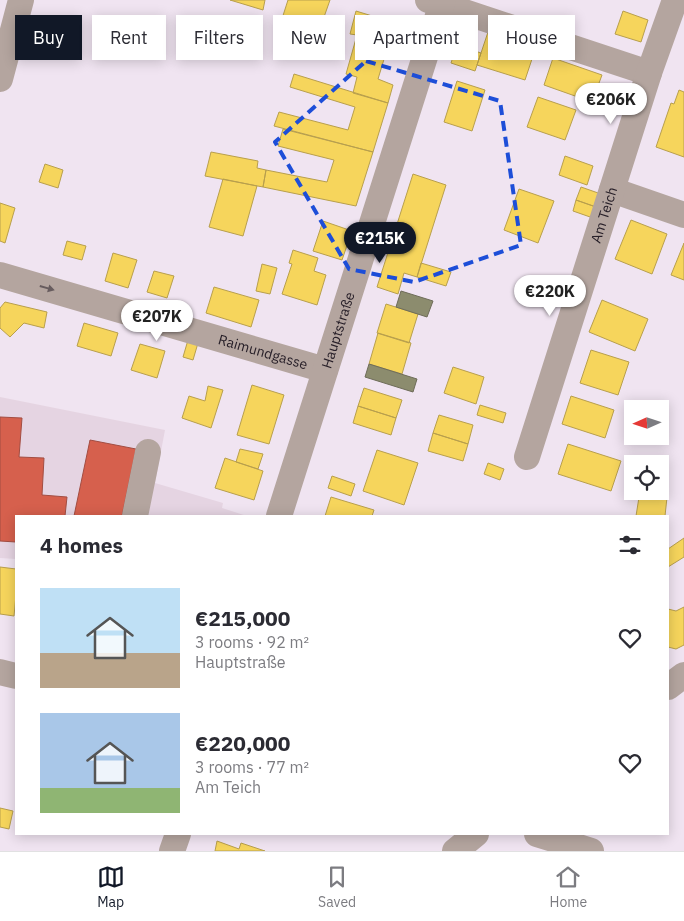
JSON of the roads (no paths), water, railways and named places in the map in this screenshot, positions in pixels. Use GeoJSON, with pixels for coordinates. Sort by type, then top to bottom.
{"type":"FeatureCollection","features":[{"type":"Feature","properties":{"kind":"street"},"geometry":{"type":"LineString","coordinates":[[0,79],[21,0]]}},
{"type":"Feature","properties":{"kind":"street"},"geometry":{"type":"LineString","coordinates":[[612,190],[649,73],[675,0]]}},
{"type":"Feature","properties":{"kind":"street"},"geometry":{"type":"LineString","coordinates":[[438,1],[649,73]]}},
{"type":"Feature","properties":{"kind":"street","name":"Hauptstraße"},"geometry":{"type":"LineString","coordinates":[[279,515],[438,1]]}},
{"type":"Feature","properties":{"kind":"street","name":"Am Teich"},"geometry":{"type":"LineString","coordinates":[[528,456],[612,190],[684,215]]}},
{"type":"Feature","properties":{"kind":"street","name":"Raimundgasse"},"geometry":{"type":"LineString","coordinates":[[0,275],[325,370]]}},
{"type":"Feature","properties":{"kind":"street"},"geometry":{"type":"LineString","coordinates":[[135,515],[148,452]]}},
{"type":"Feature","properties":{"kind":"street"},"geometry":{"type":"LineString","coordinates":[[669,670],[684,675]]}},
{"type":"Feature","properties":{"kind":"street"},"geometry":{"type":"LineString","coordinates":[[0,672],[15,676]]}},
{"type":"Feature","properties":{"kind":"street"},"geometry":{"type":"LineString","coordinates":[[669,686],[684,675]]}},
{"type":"Feature","properties":{"kind":"street"},"geometry":{"type":"LineString","coordinates":[[172,851],[178,835]]}},
{"type":"Feature","properties":{"kind":"street"},"geometry":{"type":"LineString","coordinates":[[455,851],[475,835]]}},
{"type":"Feature","properties":{"kind":"street"},"geometry":{"type":"LineString","coordinates":[[543,841],[591,851]]}}]}
